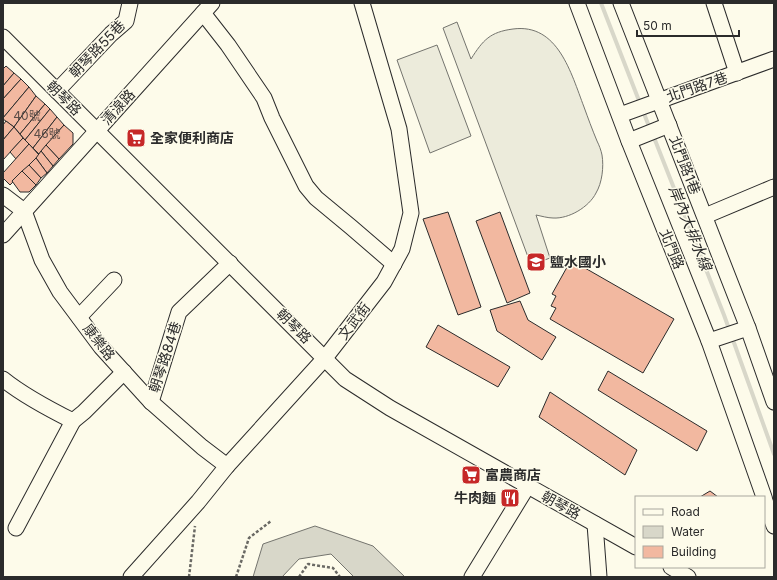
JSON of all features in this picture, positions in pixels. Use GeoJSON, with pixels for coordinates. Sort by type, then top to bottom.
{"type":"FeatureCollection","features":[{"type":"Feature","properties":{"kind":"street","name":"朝琴路55巷"},"geometry":{"type":"LineString","coordinates":[[57,91],[111,34],[126,21],[130,3]]}},
{"type":"Feature","properties":{"kind":"street","name":"文武街"},"geometry":{"type":"LineString","coordinates":[[131,577],[198,502],[227,466],[326,358],[384,282],[402,249],[411,213],[399,129],[362,3]]}},
{"type":"Feature","properties":{"kind":"street","name":"北門路"},"geometry":{"type":"LineString","coordinates":[[577,3],[627,112],[629,141],[715,339],[764,496]]}},
{"type":"Feature","properties":{"kind":"street","name":"北門路1巷"},"geometry":{"type":"LineString","coordinates":[[621,3],[655,102],[705,216],[744,329],[774,402]]}},
{"type":"Feature","properties":{"kind":"street"},"geometry":{"type":"LineString","coordinates":[[714,3],[737,73]]}},
{"type":"Feature","properties":{"kind":"street"},"geometry":{"type":"LineString","coordinates":[[208,8],[228,45],[264,98],[272,118],[306,186],[316,198],[394,264]]}},
{"type":"Feature","properties":{"kind":"street","name":"清湶路"},"geometry":{"type":"LineString","coordinates":[[3,235],[208,8]]}},
{"type":"Feature","properties":{"kind":"street","name":"朝琴路"},"geometry":{"type":"LineString","coordinates":[[3,37],[326,358],[345,379],[390,408],[635,546]]}},
{"type":"Feature","properties":{"kind":"street","name":"北門路7巷"},"geometry":{"type":"LineString","coordinates":[[627,112],[774,59]]}},
{"type":"Feature","properties":{"kind":"street"},"geometry":{"type":"LineString","coordinates":[[629,141],[665,126]]}},
{"type":"Feature","properties":{"kind":"street"},"geometry":{"type":"LineString","coordinates":[[705,216],[774,187]]}},
{"type":"Feature","properties":{"kind":"street"},"geometry":{"type":"LineString","coordinates":[[3,194],[24,211]]}},
{"type":"Feature","properties":{"kind":"street","name":"康樂路"},"geometry":{"type":"LineString","coordinates":[[24,211],[42,260],[60,292],[101,347],[151,402],[202,447],[227,466]]}},
{"type":"Feature","properties":{"kind":"street","name":"朝琴路84巷"},"geometry":{"type":"LineString","coordinates":[[151,402],[179,312],[230,263]]}},
{"type":"Feature","properties":{"kind":"street"},"geometry":{"type":"LineString","coordinates":[[79,317],[114,280]]}},
{"type":"Feature","properties":{"kind":"street"},"geometry":{"type":"LineString","coordinates":[[715,339],[744,329]]}},
{"type":"Feature","properties":{"kind":"street"},"geometry":{"type":"LineString","coordinates":[[16,528],[73,421],[124,372]]}},
{"type":"Feature","properties":{"kind":"street"},"geometry":{"type":"LineString","coordinates":[[3,379],[14,388],[34,400],[73,421]]}},
{"type":"Feature","properties":{"kind":"street"},"geometry":{"type":"LineString","coordinates":[[472,577],[527,486]]}},
{"type":"Feature","properties":{"kind":"street","name":"北門路"},"geometry":{"type":"LineString","coordinates":[[765,500],[774,526]]}},
{"type":"Feature","properties":{"kind":"street"},"geometry":{"type":"LineString","coordinates":[[595,524],[599,577]]}},
{"type":"Feature","properties":{"kind":"street"},"geometry":{"type":"LineString","coordinates":[[673,568],[688,577]]}},
{"type":"Feature","properties":{"kind":"path"},"geometry":{"type":"LineString","coordinates":[[236,577],[248,538],[271,522]]}},
{"type":"Feature","properties":{"kind":"path"},"geometry":{"type":"LineString","coordinates":[[189,577],[196,525]]}},
{"type":"Feature","properties":{"kind":"path"},"geometry":{"type":"LineString","coordinates":[[299,577],[308,564],[333,568],[340,577]]}},
{"type":"Feature","properties":{"kind":"shaded area"},"geometry":{"type":"Polygon","coordinates":[[[457,22],[471,59],[483,42],[498,32],[505,30],[528,29],[541,34],[552,42],[568,66],[601,151],[603,165],[601,180],[596,193],[589,203],[572,214],[559,218],[536,215],[550,258],[531,265],[443,28],[457,22]]]}},
{"type":"Feature","properties":{"kind":"shaded area"},"geometry":{"type":"Polygon","coordinates":[[[437,45],[471,136],[430,153],[397,60],[437,45]]]}},
{"type":"Feature","properties":{"kind":"water"},"geometry":{"type":"Polygon","coordinates":[[[315,526],[373,546],[405,577],[354,577],[331,554],[299,559],[282,577],[253,577],[263,544],[315,526]]]}},
{"type":"Feature","properties":{"kind":"building"},"geometry":{"type":"Polygon","coordinates":[[[6,66],[14,73],[3,86],[3,69],[6,66]]]}},
{"type":"Feature","properties":{"kind":"building"},"geometry":{"type":"Polygon","coordinates":[[[14,73],[21,79],[3,99],[3,86],[14,73]]]}},
{"type":"Feature","properties":{"kind":"building"},"geometry":{"type":"Polygon","coordinates":[[[21,79],[29,87],[3,118],[3,99],[21,79]]]}},
{"type":"Feature","properties":{"kind":"building"},"geometry":{"type":"Polygon","coordinates":[[[29,87],[36,96],[14,127],[3,118],[29,87]]]}},
{"type":"Feature","properties":{"kind":"building"},"geometry":{"type":"Polygon","coordinates":[[[36,96],[45,104],[20,134],[14,127],[36,96]]]}},
{"type":"Feature","properties":{"kind":"building"},"geometry":{"type":"Polygon","coordinates":[[[45,104],[50,109],[25,140],[20,134],[45,104]]]}},
{"type":"Feature","properties":{"kind":"building"},"geometry":{"type":"Polygon","coordinates":[[[50,109],[57,117],[33,148],[25,140],[50,109]]]}},
{"type":"Feature","properties":{"kind":"building"},"geometry":{"type":"Polygon","coordinates":[[[57,117],[64,125],[39,154],[33,148],[57,117]]]}},
{"type":"Feature","properties":{"kind":"building"},"geometry":{"type":"Polygon","coordinates":[[[6,121],[14,127],[3,140],[3,125],[6,121]]]}},
{"type":"Feature","properties":{"kind":"building"},"geometry":{"type":"Polygon","coordinates":[[[64,125],[73,133],[73,144],[59,159],[46,145],[64,125]]]}},
{"type":"Feature","properties":{"kind":"building"},"geometry":{"type":"Polygon","coordinates":[[[14,127],[23,138],[3,160],[3,140],[14,127]]]}},
{"type":"Feature","properties":{"kind":"building"},"geometry":{"type":"Polygon","coordinates":[[[23,138],[29,144],[16,159],[10,152],[23,138]]]}},
{"type":"Feature","properties":{"kind":"building"},"geometry":{"type":"Polygon","coordinates":[[[29,144],[39,155],[10,185],[3,178],[3,173],[29,144]]]}},
{"type":"Feature","properties":{"kind":"building"},"geometry":{"type":"Polygon","coordinates":[[[46,145],[59,159],[53,166],[41,151],[46,145]]]}},
{"type":"Feature","properties":{"kind":"building"},"geometry":{"type":"Polygon","coordinates":[[[41,151],[53,166],[47,173],[36,158],[41,151]]]}},
{"type":"Feature","properties":{"kind":"building"},"geometry":{"type":"Polygon","coordinates":[[[36,158],[47,173],[41,178],[29,165],[36,158]]]}},
{"type":"Feature","properties":{"kind":"building"},"geometry":{"type":"Polygon","coordinates":[[[29,165],[41,178],[36,185],[22,171],[29,165]]]}},
{"type":"Feature","properties":{"kind":"building"},"geometry":{"type":"Polygon","coordinates":[[[22,171],[36,185],[29,192],[20,192],[12,181],[22,171]]]}},
{"type":"Feature","properties":{"kind":"building"},"geometry":{"type":"Polygon","coordinates":[[[448,212],[481,307],[458,315],[423,219],[448,212]]]}},
{"type":"Feature","properties":{"kind":"building"},"geometry":{"type":"Polygon","coordinates":[[[500,212],[530,293],[507,303],[476,221],[500,212]]]}},
{"type":"Feature","properties":{"kind":"building"},"geometry":{"type":"Polygon","coordinates":[[[571,260],[674,319],[643,373],[550,319],[556,308],[551,306],[556,296],[552,294],[571,260]]]}},
{"type":"Feature","properties":{"kind":"building"},"geometry":{"type":"Polygon","coordinates":[[[520,301],[528,320],[556,337],[542,360],[497,331],[490,310],[520,301]]]}},
{"type":"Feature","properties":{"kind":"building"},"geometry":{"type":"Polygon","coordinates":[[[438,325],[510,367],[498,387],[426,347],[438,325]]]}},
{"type":"Feature","properties":{"kind":"building"},"geometry":{"type":"Polygon","coordinates":[[[608,371],[707,431],[697,451],[598,390],[608,371]]]}},
{"type":"Feature","properties":{"kind":"building"},"geometry":{"type":"Polygon","coordinates":[[[550,392],[637,450],[625,475],[539,417],[550,392]]]}},
{"type":"Feature","properties":{"kind":"building"},"geometry":{"type":"Polygon","coordinates":[[[710,491],[717,496],[702,496],[710,491]]]}},
{"type":"Feature","properties":{"kind":"waterway","name":"岸內大排水線"},"geometry":{"type":"LineString","coordinates":[[601,3],[650,129]]}},
{"type":"Feature","properties":{"kind":"waterway","name":"岸內大排水線"},"geometry":{"type":"LineString","coordinates":[[653,135],[724,315],[774,454]]}},
{"type":"Feature","properties":{"kind":"place","name":"全家便利商店"},"geometry":{"type":"Point","coordinates":[136,138]}},
{"type":"Feature","properties":{"kind":"place","name":"鹽水國小"},"geometry":{"type":"Point","coordinates":[536,262]}},
{"type":"Feature","properties":{"kind":"place","name":"富農商店"},"geometry":{"type":"Point","coordinates":[471,475]}},
{"type":"Feature","properties":{"kind":"place","name":"牛肉麵"},"geometry":{"type":"Point","coordinates":[510,498]}}]}
